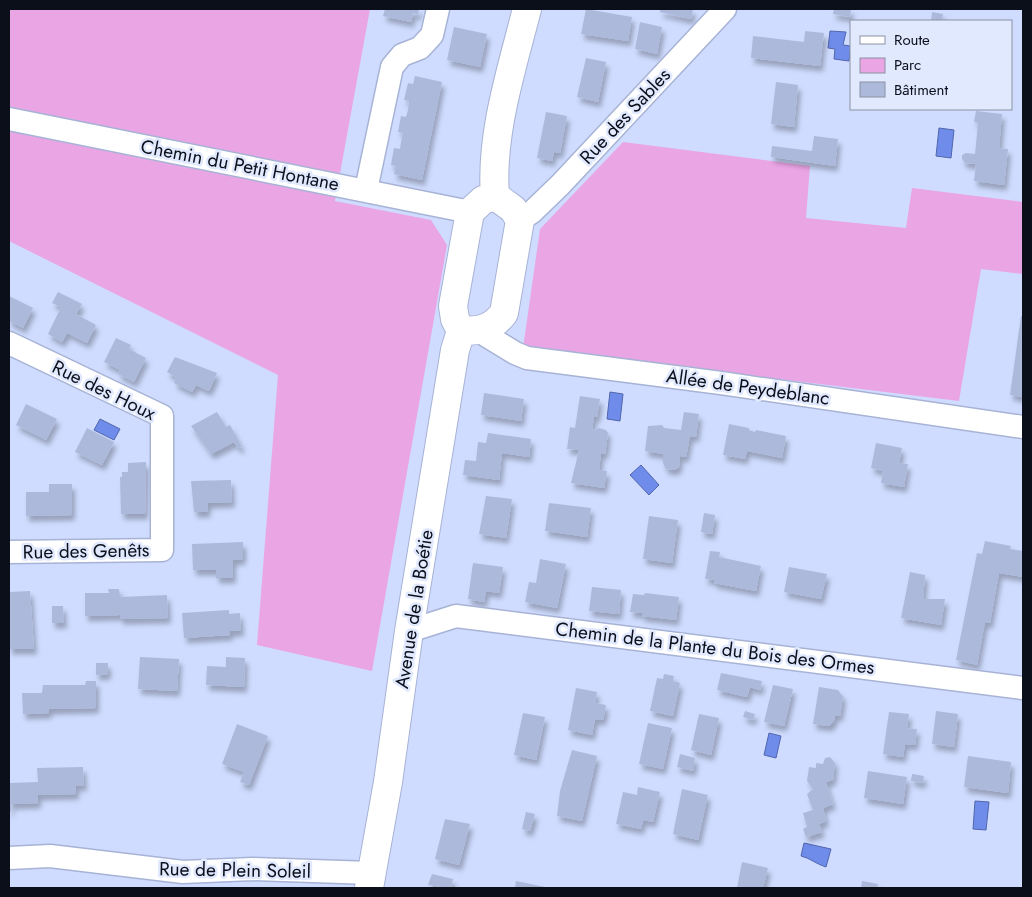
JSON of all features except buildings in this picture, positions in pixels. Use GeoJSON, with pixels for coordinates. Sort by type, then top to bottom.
{"type":"FeatureCollection","features":[{"type":"Feature","properties":{"kind":"main road"},"geometry":{"type":"LineString","coordinates":[[494,186],[520,220],[504,314],[495,325],[470,331],[455,319],[453,306],[470,212],[494,186],[505,94],[527,9]]}},
{"type":"Feature","properties":{"kind":"main road","name":"Avenue de la Boétie"},"geometry":{"type":"LineString","coordinates":[[370,881],[388,782],[455,350],[470,331]]}},
{"type":"Feature","properties":{"kind":"street"},"geometry":{"type":"LineString","coordinates":[[366,190],[392,67],[402,55],[420,48],[432,35],[438,9]]}},
{"type":"Feature","properties":{"kind":"street","name":"Rue des Sables"},"geometry":{"type":"LineString","coordinates":[[520,220],[532,212],[560,186],[725,9]]}},
{"type":"Feature","properties":{"kind":"street","name":"Chemin du Petit Hontane"},"geometry":{"type":"LineString","coordinates":[[9,119],[470,212]]}},
{"type":"Feature","properties":{"kind":"street","name":"Allée de Peydeblanc"},"geometry":{"type":"LineString","coordinates":[[470,331],[527,358],[721,383],[1023,427]]}},
{"type":"Feature","properties":{"kind":"street","name":"Rue des Houx"},"geometry":{"type":"LineString","coordinates":[[9,343],[162,416],[162,550]]}},
{"type":"Feature","properties":{"kind":"street","name":"Rue des Genêts"},"geometry":{"type":"LineString","coordinates":[[9,552],[162,550]]}},
{"type":"Feature","properties":{"kind":"street","name":"Chemin de la Plante du Bois des Ormes"},"geometry":{"type":"LineString","coordinates":[[410,631],[456,616],[1023,688]]}},
{"type":"Feature","properties":{"kind":"street","name":"Rue de Plein Soleil"},"geometry":{"type":"LineString","coordinates":[[9,858],[50,856],[183,872],[252,869],[308,880],[370,881]]}},
{"type":"Feature","properties":{"kind":"green space"},"geometry":{"type":"Polygon","coordinates":[[[9,9],[370,9],[335,201],[431,220],[447,245],[372,671],[257,645],[278,375],[9,241],[9,9]]]}},
{"type":"Feature","properties":{"kind":"green space"},"geometry":{"type":"Polygon","coordinates":[[[623,142],[810,166],[806,218],[906,228],[912,188],[1023,202],[1023,274],[981,269],[959,401],[523,348],[540,229],[623,142]]]}},
{"type":"Feature","properties":{"kind":"water"},"geometry":{"type":"Polygon","coordinates":[[[830,31],[846,32],[843,45],[850,46],[849,61],[834,59],[835,49],[828,48],[830,31]]]}},
{"type":"Feature","properties":{"kind":"water"},"geometry":{"type":"Polygon","coordinates":[[[939,128],[954,130],[951,158],[936,156],[939,128]]]}},
{"type":"Feature","properties":{"kind":"water"},"geometry":{"type":"Polygon","coordinates":[[[610,392],[623,394],[620,421],[607,419],[610,392]]]}},
{"type":"Feature","properties":{"kind":"water"},"geometry":{"type":"Polygon","coordinates":[[[100,419],[120,429],[114,440],[94,430],[100,419]]]}},
{"type":"Feature","properties":{"kind":"water"},"geometry":{"type":"Polygon","coordinates":[[[641,465],[659,485],[649,495],[630,475],[641,465]]]}},
{"type":"Feature","properties":{"kind":"water"},"geometry":{"type":"Polygon","coordinates":[[[769,733],[781,736],[776,758],[764,755],[769,733]]]}},
{"type":"Feature","properties":{"kind":"water"},"geometry":{"type":"Polygon","coordinates":[[[975,801],[989,802],[986,830],[973,829],[975,801]]]}},
{"type":"Feature","properties":{"kind":"water"},"geometry":{"type":"Polygon","coordinates":[[[804,843],[831,849],[826,867],[801,856],[804,843]]]}}]}
